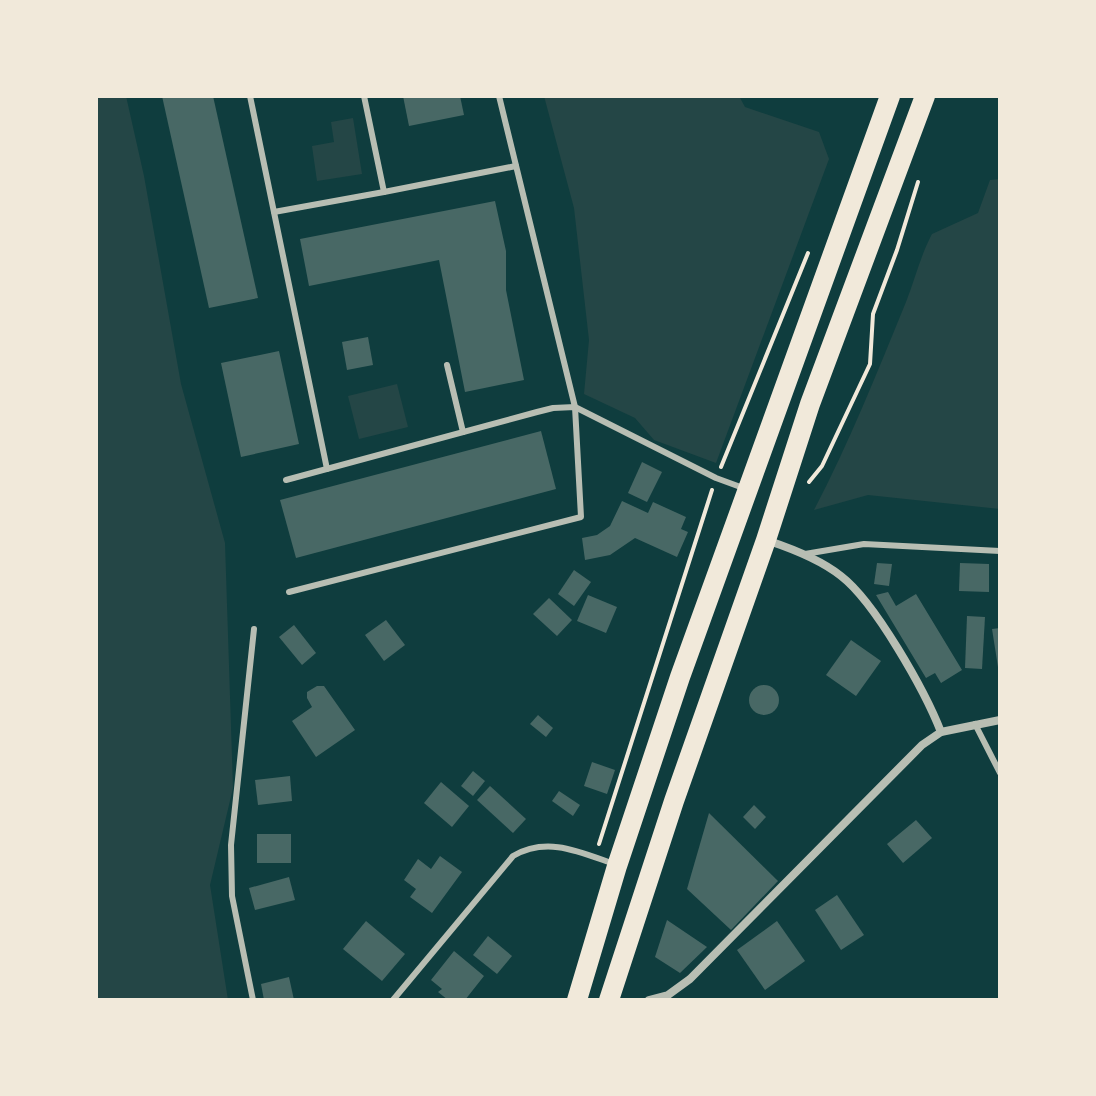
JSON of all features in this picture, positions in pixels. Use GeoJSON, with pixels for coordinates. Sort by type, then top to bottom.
{"type":"FeatureCollection","features":[{"type":"Feature","properties":{"kind":"main road"},"geometry":{"type":"LineString","coordinates":[[577,1000],[617,866],[680,677],[890,96]]}},
{"type":"Feature","properties":{"kind":"main road"},"geometry":{"type":"LineString","coordinates":[[614,999],[674,801],[766,540],[810,404],[925,96]]}},
{"type":"Feature","properties":{"kind":"street"},"geometry":{"type":"LineString","coordinates":[[766,540],[841,576],[861,596],[927,697],[941,732]]}},
{"type":"Feature","properties":{"kind":"street"},"geometry":{"type":"LineString","coordinates":[[649,1000],[668,995],[690,979],[922,745],[941,732],[1000,720]]}},
{"type":"Feature","properties":{"kind":"lane"},"geometry":{"type":"LineString","coordinates":[[250,96],[327,469]]}},
{"type":"Feature","properties":{"kind":"lane"},"geometry":{"type":"LineString","coordinates":[[364,96],[384,192]]}},
{"type":"Feature","properties":{"kind":"lane"},"geometry":{"type":"LineString","coordinates":[[289,592],[581,517],[575,407],[499,96]]}},
{"type":"Feature","properties":{"kind":"lane"},"geometry":{"type":"LineString","coordinates":[[274,212],[516,166]]}},
{"type":"Feature","properties":{"kind":"lane"},"geometry":{"type":"LineString","coordinates":[[447,365],[463,432]]}},
{"type":"Feature","properties":{"kind":"lane"},"geometry":{"type":"LineString","coordinates":[[286,480],[553,408],[575,407],[716,478],[749,490]]}},
{"type":"Feature","properties":{"kind":"lane"},"geometry":{"type":"LineString","coordinates":[[802,555],[864,544],[1000,551]]}},
{"type":"Feature","properties":{"kind":"lane"},"geometry":{"type":"LineString","coordinates":[[253,1000],[232,896],[231,845],[254,629]]}},
{"type":"Feature","properties":{"kind":"lane"},"geometry":{"type":"LineString","coordinates":[[975,724],[1000,773]]}},
{"type":"Feature","properties":{"kind":"lane"},"geometry":{"type":"LineString","coordinates":[[393,1000],[513,856],[527,847],[545,845],[572,849],[617,866]]}},
{"type":"Feature","properties":{"kind":"shaded area"},"geometry":{"type":"Polygon","coordinates":[[[96,96],[126,96],[144,176],[181,384],[225,543],[233,788],[210,885],[228,1000],[96,1000],[96,96]]]}},
{"type":"Feature","properties":{"kind":"shaded area"},"geometry":{"type":"Polygon","coordinates":[[[544,96],[739,96],[745,107],[819,132],[829,159],[716,463],[654,440],[635,418],[584,394],[589,340],[574,208],[544,96]]]}},
{"type":"Feature","properties":{"kind":"shaded area"},"geometry":{"type":"Polygon","coordinates":[[[353,118],[362,174],[317,181],[312,146],[334,142],[331,122],[353,118]]]}},
{"type":"Feature","properties":{"kind":"shaded area"},"geometry":{"type":"Polygon","coordinates":[[[1000,179],[1000,509],[868,495],[814,510],[862,408],[932,234],[978,213],[990,180],[1000,179]]]}},
{"type":"Feature","properties":{"kind":"shaded area"},"geometry":{"type":"Polygon","coordinates":[[[397,384],[408,427],[359,439],[348,396],[397,384]]]}},
{"type":"Feature","properties":{"kind":"building"},"geometry":{"type":"Polygon","coordinates":[[[162,96],[213,96],[258,298],[209,308],[162,96]]]}},
{"type":"Feature","properties":{"kind":"building"},"geometry":{"type":"Polygon","coordinates":[[[403,96],[460,96],[464,115],[409,126],[403,96]]]}},
{"type":"Feature","properties":{"kind":"building"},"geometry":{"type":"Polygon","coordinates":[[[495,201],[506,251],[506,290],[524,380],[465,392],[439,260],[309,286],[300,239],[495,201]]]}},
{"type":"Feature","properties":{"kind":"building"},"geometry":{"type":"Polygon","coordinates":[[[368,337],[373,365],[347,370],[342,342],[368,337]]]}},
{"type":"Feature","properties":{"kind":"building"},"geometry":{"type":"Polygon","coordinates":[[[279,351],[299,444],[241,457],[221,363],[279,351]]]}},
{"type":"Feature","properties":{"kind":"building"},"geometry":{"type":"Polygon","coordinates":[[[541,431],[556,489],[296,558],[280,500],[541,431]]]}},
{"type":"Feature","properties":{"kind":"building"},"geometry":{"type":"Polygon","coordinates":[[[642,462],[662,472],[647,502],[628,493],[642,462]]]}},
{"type":"Feature","properties":{"kind":"building"},"geometry":{"type":"Polygon","coordinates":[[[622,501],[648,513],[653,502],[686,517],[681,529],[688,532],[677,557],[635,538],[610,555],[585,560],[582,538],[597,535],[610,526],[622,501]]]}},
{"type":"Feature","properties":{"kind":"building"},"geometry":{"type":"Polygon","coordinates":[[[877,563],[892,564],[889,586],[874,584],[877,563]]]}},
{"type":"Feature","properties":{"kind":"building"},"geometry":{"type":"Polygon","coordinates":[[[960,563],[989,564],[989,592],[959,591],[960,563]]]}},
{"type":"Feature","properties":{"kind":"building"},"geometry":{"type":"Polygon","coordinates":[[[574,570],[591,582],[574,606],[558,594],[574,570]]]}},
{"type":"Feature","properties":{"kind":"building"},"geometry":{"type":"Polygon","coordinates":[[[888,592],[896,606],[916,594],[962,670],[941,683],[935,673],[926,678],[876,595],[888,592]]]}},
{"type":"Feature","properties":{"kind":"building"},"geometry":{"type":"Polygon","coordinates":[[[588,595],[617,607],[606,633],[577,621],[588,595]]]}},
{"type":"Feature","properties":{"kind":"building"},"geometry":{"type":"Polygon","coordinates":[[[549,598],[572,620],[557,636],[533,614],[549,598]]]}},
{"type":"Feature","properties":{"kind":"building"},"geometry":{"type":"Polygon","coordinates":[[[967,616],[985,617],[982,669],[965,668],[967,616]]]}},
{"type":"Feature","properties":{"kind":"building"},"geometry":{"type":"Polygon","coordinates":[[[386,620],[405,645],[384,661],[365,635],[386,620]]]}},
{"type":"Feature","properties":{"kind":"building"},"geometry":{"type":"Polygon","coordinates":[[[294,625],[316,653],[302,665],[279,637],[294,625]]]}},
{"type":"Feature","properties":{"kind":"building"},"geometry":{"type":"Polygon","coordinates":[[[1000,628],[1000,667],[998,667],[992,629],[1000,628]]]}},
{"type":"Feature","properties":{"kind":"building"},"geometry":{"type":"Polygon","coordinates":[[[851,640],[881,661],[856,696],[826,675],[851,640]]]}},
{"type":"Feature","properties":{"kind":"building"},"geometry":{"type":"Polygon","coordinates":[[[764,685],[770,686],[778,694],[778,706],[770,714],[764,715],[758,714],[750,706],[749,700],[750,694],[758,686],[764,685]]]}},
{"type":"Feature","properties":{"kind":"building"},"geometry":{"type":"Polygon","coordinates":[[[324,686],[355,730],[316,757],[292,721],[312,707],[307,692],[324,686]]]}},
{"type":"Feature","properties":{"kind":"building"},"geometry":{"type":"Polygon","coordinates":[[[538,715],[553,728],[546,737],[530,724],[538,715]]]}},
{"type":"Feature","properties":{"kind":"building"},"geometry":{"type":"Polygon","coordinates":[[[592,762],[615,770],[607,794],[584,786],[592,762]]]}},
{"type":"Feature","properties":{"kind":"building"},"geometry":{"type":"Polygon","coordinates":[[[473,771],[485,781],[473,796],[461,786],[473,771]]]}},
{"type":"Feature","properties":{"kind":"building"},"geometry":{"type":"Polygon","coordinates":[[[290,776],[292,801],[258,805],[255,780],[290,776]]]}},
{"type":"Feature","properties":{"kind":"building"},"geometry":{"type":"Polygon","coordinates":[[[441,782],[469,806],[452,827],[424,803],[441,782]]]}},
{"type":"Feature","properties":{"kind":"building"},"geometry":{"type":"Polygon","coordinates":[[[490,786],[526,819],[513,833],[477,800],[490,786]]]}},
{"type":"Feature","properties":{"kind":"building"},"geometry":{"type":"Polygon","coordinates":[[[559,791],[580,805],[573,816],[552,801],[559,791]]]}},
{"type":"Feature","properties":{"kind":"building"},"geometry":{"type":"Polygon","coordinates":[[[754,805],[766,817],[755,829],[743,817],[754,805]]]}},
{"type":"Feature","properties":{"kind":"building"},"geometry":{"type":"Polygon","coordinates":[[[709,813],[778,881],[731,930],[687,889],[709,813]]]}},
{"type":"Feature","properties":{"kind":"building"},"geometry":{"type":"Polygon","coordinates":[[[916,820],[932,838],[903,863],[887,844],[916,820]]]}},
{"type":"Feature","properties":{"kind":"building"},"geometry":{"type":"Polygon","coordinates":[[[257,834],[291,834],[291,863],[257,863],[257,834]]]}},
{"type":"Feature","properties":{"kind":"building"},"geometry":{"type":"Polygon","coordinates":[[[440,856],[462,872],[432,913],[410,897],[416,889],[404,880],[418,859],[431,869],[440,856]]]}},
{"type":"Feature","properties":{"kind":"building"},"geometry":{"type":"Polygon","coordinates":[[[289,877],[295,900],[255,910],[249,888],[289,877]]]}},
{"type":"Feature","properties":{"kind":"building"},"geometry":{"type":"Polygon","coordinates":[[[837,895],[864,935],[841,950],[815,910],[837,895]]]}},
{"type":"Feature","properties":{"kind":"building"},"geometry":{"type":"Polygon","coordinates":[[[667,920],[707,947],[680,973],[655,957],[667,920]]]}},
{"type":"Feature","properties":{"kind":"building"},"geometry":{"type":"Polygon","coordinates":[[[366,921],[405,954],[382,981],[343,949],[366,921]]]}},
{"type":"Feature","properties":{"kind":"building"},"geometry":{"type":"Polygon","coordinates":[[[777,921],[805,961],[765,990],[737,950],[777,921]]]}},
{"type":"Feature","properties":{"kind":"building"},"geometry":{"type":"Polygon","coordinates":[[[488,936],[512,956],[497,974],[473,955],[488,936]]]}},
{"type":"Feature","properties":{"kind":"building"},"geometry":{"type":"Polygon","coordinates":[[[454,951],[484,976],[465,1000],[448,1000],[438,992],[442,989],[431,980],[454,951]]]}},
{"type":"Feature","properties":{"kind":"building"},"geometry":{"type":"Polygon","coordinates":[[[289,977],[294,1000],[264,1000],[261,984],[289,977]]]}}]}
